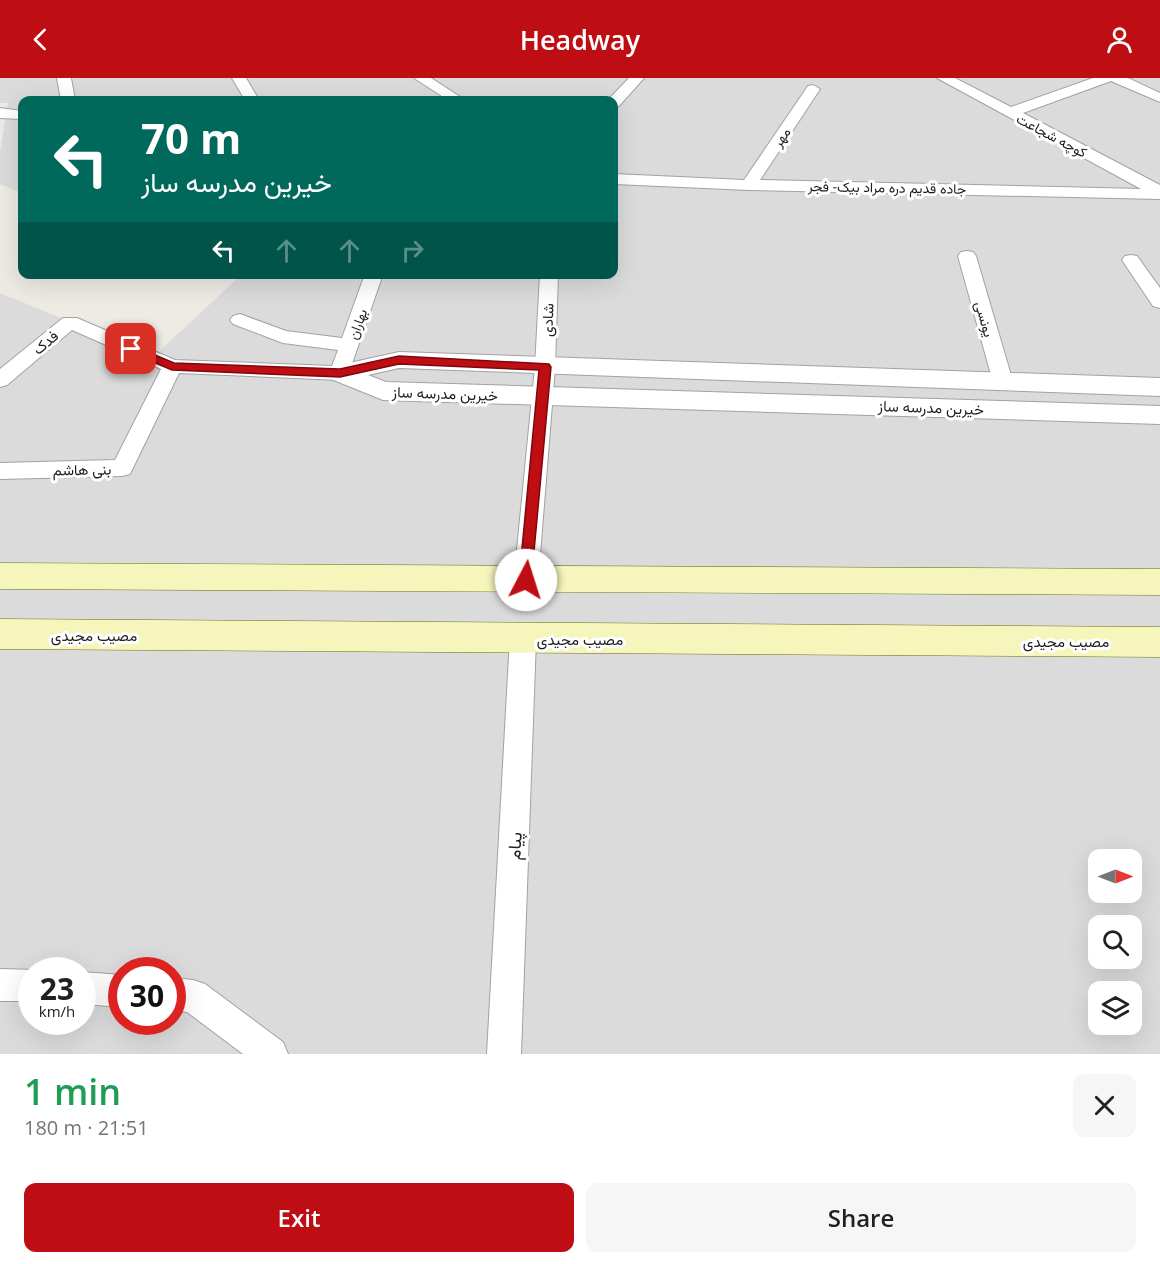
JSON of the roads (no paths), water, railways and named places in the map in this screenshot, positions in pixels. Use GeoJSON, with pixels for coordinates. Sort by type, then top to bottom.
{"type":"FeatureCollection","features":[{"type":"Feature","properties":{"kind":"main road"},"geometry":{"type":"LineString","coordinates":[[0,576],[1160,582]]}},
{"type":"Feature","properties":{"kind":"main road","name":"مصیب مجیدی"},"geometry":{"type":"LineString","coordinates":[[0,634],[1160,642]]}},
{"type":"Feature","properties":{"kind":"street"},"geometry":{"type":"LineString","coordinates":[[64,78],[67,96]]}},
{"type":"Feature","properties":{"kind":"street"},"geometry":{"type":"LineString","coordinates":[[239,78],[250,96]]}},
{"type":"Feature","properties":{"kind":"street"},"geometry":{"type":"LineString","coordinates":[[422,78],[451,96]]}},
{"type":"Feature","properties":{"kind":"street"},"geometry":{"type":"LineString","coordinates":[[618,99],[637,78]]}},
{"type":"Feature","properties":{"kind":"street","name":"کوچه شجاعت"},"geometry":{"type":"LineString","coordinates":[[944,78],[1160,193]]}},
{"type":"Feature","properties":{"kind":"street"},"geometry":{"type":"LineString","coordinates":[[1010,112],[1106,78]]}},
{"type":"Feature","properties":{"kind":"street"},"geometry":{"type":"LineString","coordinates":[[1116,78],[1160,98]]}},
{"type":"Feature","properties":{"kind":"street","name":"مهر"},"geometry":{"type":"LineString","coordinates":[[749,185],[813,89]]}},
{"type":"Feature","properties":{"kind":"street"},"geometry":{"type":"LineString","coordinates":[[0,113],[18,115]]}},
{"type":"Feature","properties":{"kind":"street","name":"جاده قدیم دره مراد بیک- فجر"},"geometry":{"type":"LineString","coordinates":[[618,179],[749,185],[1160,193]]}},
{"type":"Feature","properties":{"kind":"street","name":"یونسی"},"geometry":{"type":"LineString","coordinates":[[967,256],[1003,382]]}},
{"type":"Feature","properties":{"kind":"street"},"geometry":{"type":"LineString","coordinates":[[1131,260],[1160,302]]}},
{"type":"Feature","properties":{"kind":"street","name":"بهاران"},"geometry":{"type":"LineString","coordinates":[[340,373],[372,279]]}},
{"type":"Feature","properties":{"kind":"street","name":"شادی"},"geometry":{"type":"LineString","coordinates":[[526,580],[545,367],[549,279]]}},
{"type":"Feature","properties":{"kind":"street"},"geometry":{"type":"LineString","coordinates":[[240,320],[283,337],[349,345]]}},
{"type":"Feature","properties":{"kind":"street","name":"فدک"},"geometry":{"type":"LineString","coordinates":[[0,380],[70,322],[172,366],[340,373]]}},
{"type":"Feature","properties":{"kind":"street","name":"خیرین مدرسه ساز"},"geometry":{"type":"LineString","coordinates":[[340,373],[399,360],[545,367],[1160,387]]}},
{"type":"Feature","properties":{"kind":"street","name":"بنی هاشم"},"geometry":{"type":"LineString","coordinates":[[0,471],[122,468],[172,366]]}},
{"type":"Feature","properties":{"kind":"street","name":"خیرین مدرسه ساز"},"geometry":{"type":"LineString","coordinates":[[340,373],[383,392],[722,400],[1160,416]]}},
{"type":"Feature","properties":{"kind":"street","name":"پیام"},"geometry":{"type":"LineString","coordinates":[[504,1054],[524,638]]}},
{"type":"Feature","properties":{"kind":"street"},"geometry":{"type":"LineString","coordinates":[[0,984],[18,985]]}},
{"type":"Feature","properties":{"kind":"street"},"geometry":{"type":"LineString","coordinates":[[186,995],[193,996],[271,1054]]}}]}
